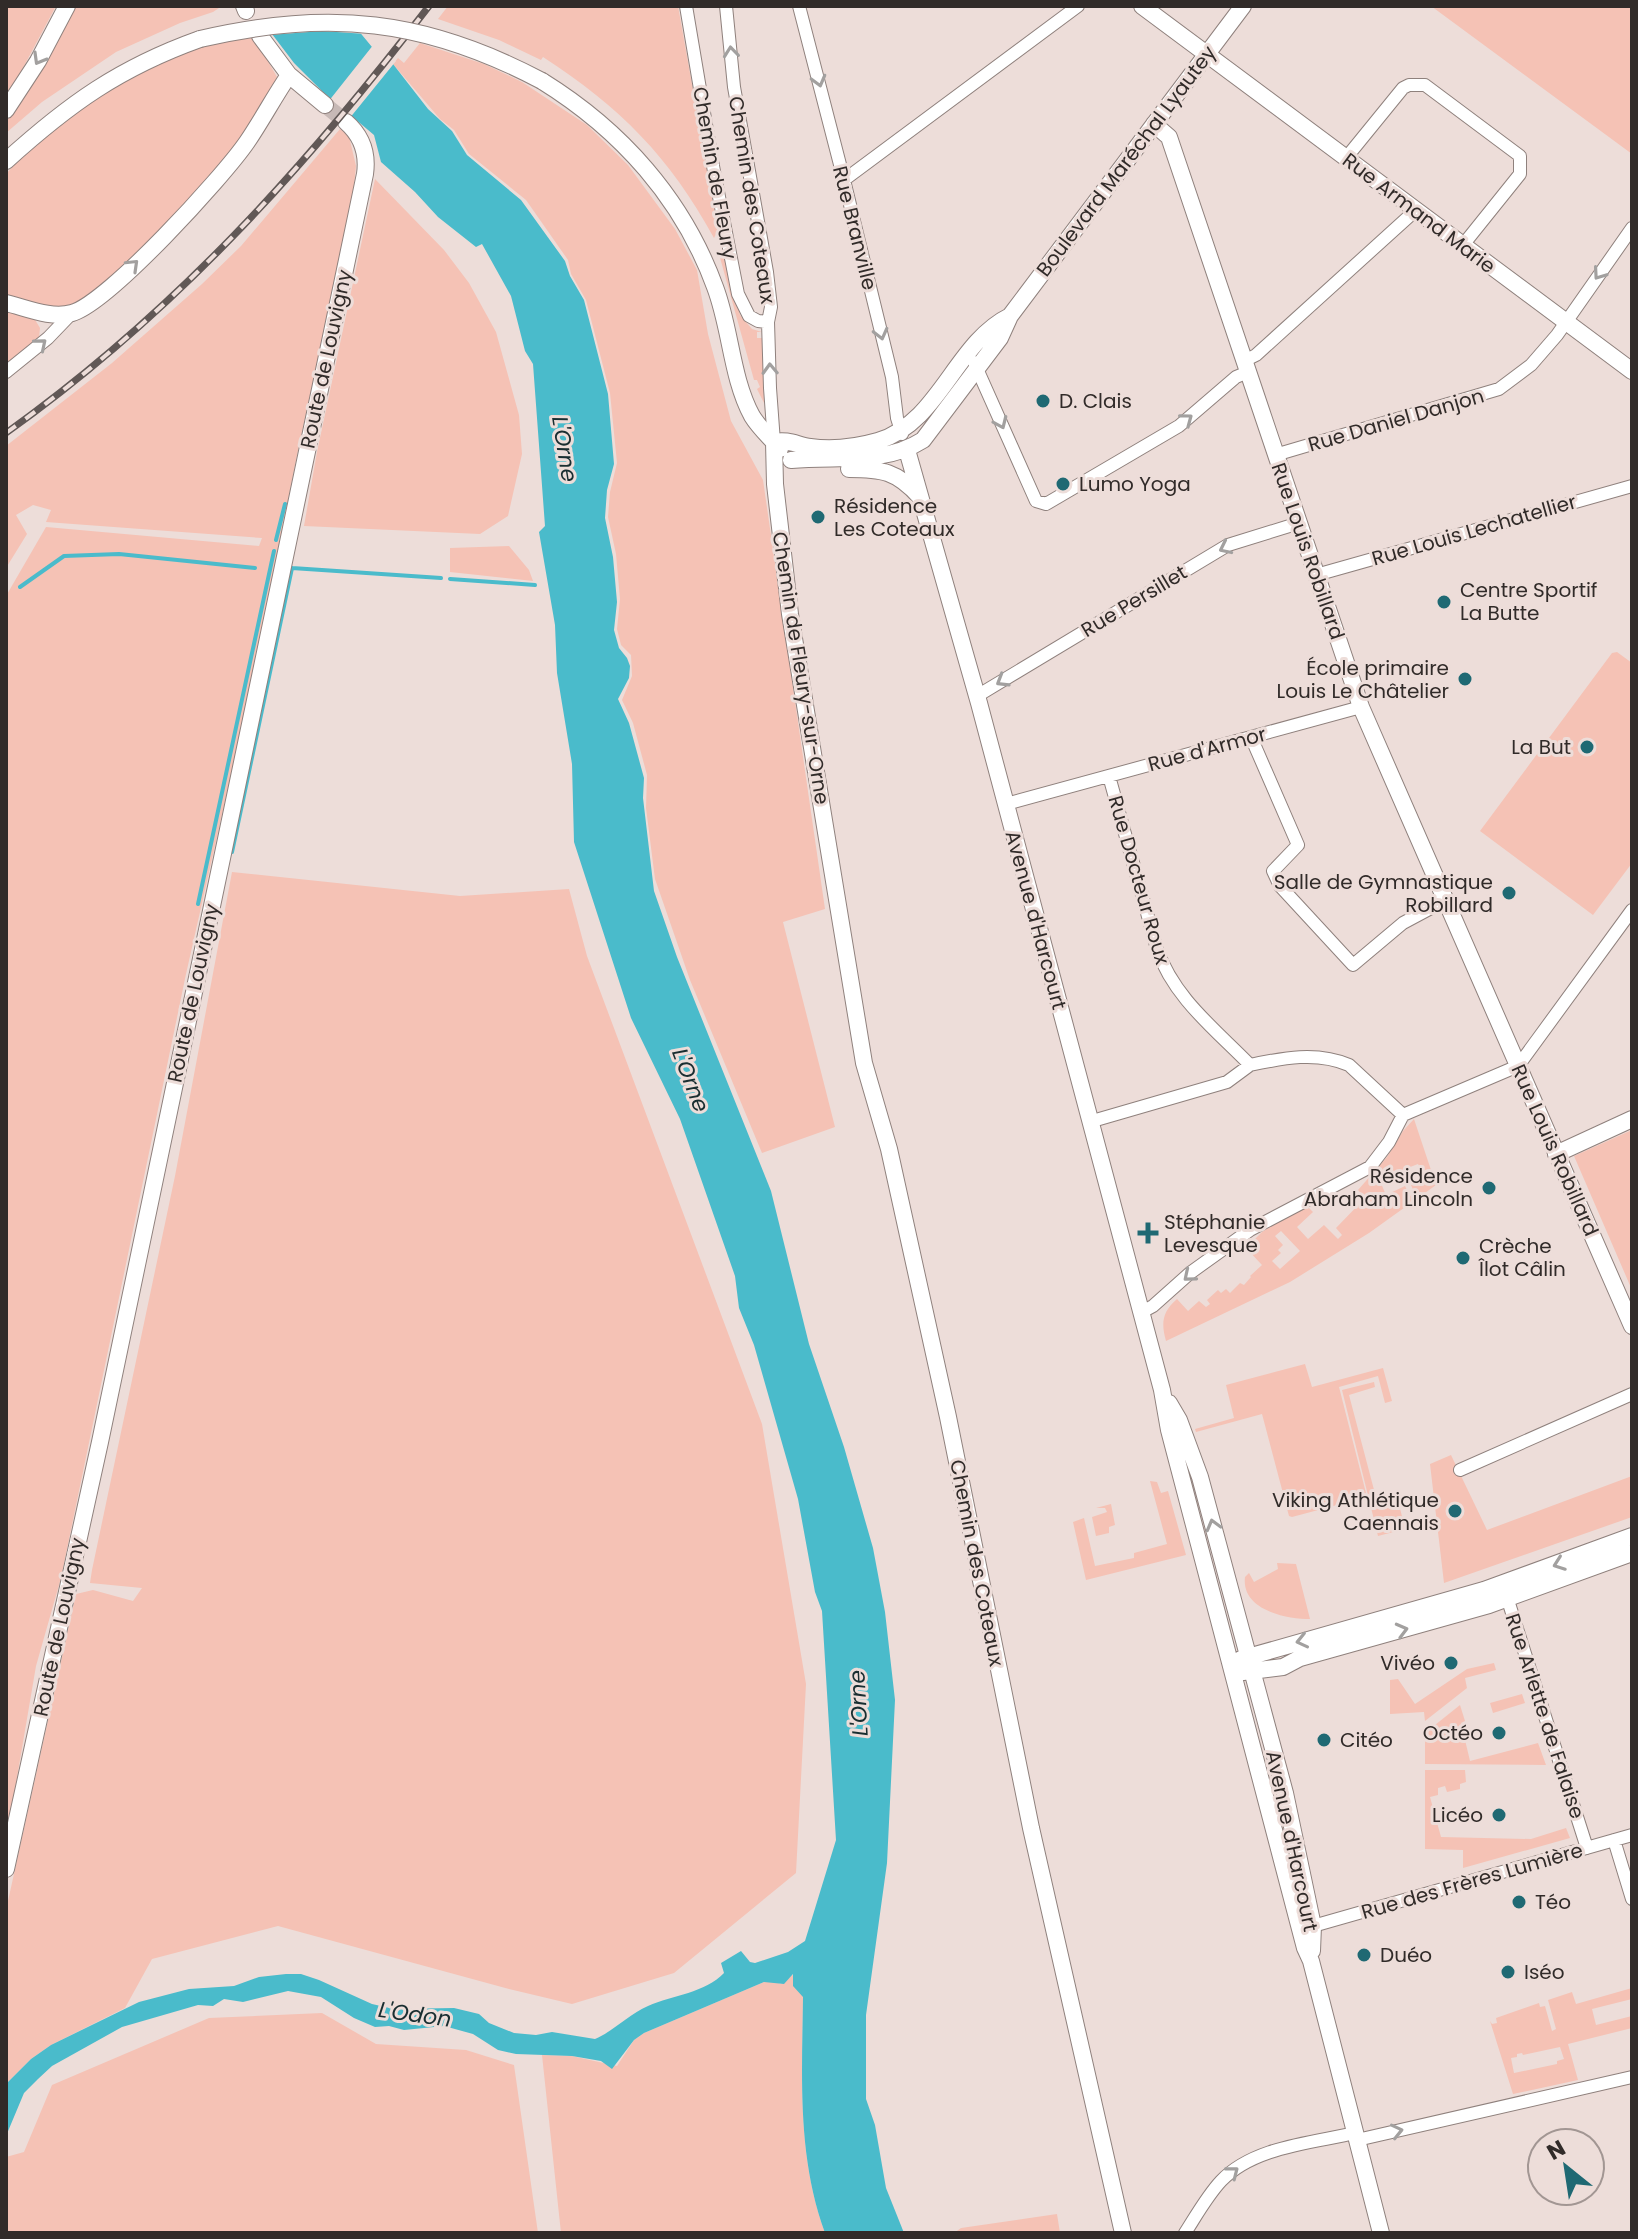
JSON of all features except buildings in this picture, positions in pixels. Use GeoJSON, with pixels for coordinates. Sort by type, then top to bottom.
{"type":"FeatureCollection","features":[{"type":"Feature","properties":{"kind":"main road"},"geometry":{"type":"LineString","coordinates":[[6,110],[38,61],[67,6]]}},
{"type":"Feature","properties":{"kind":"main road","name":"Rue Armand Marie"},"geometry":{"type":"LineString","coordinates":[[1142,6],[1632,371]]}},
{"type":"Feature","properties":{"kind":"main road","name":"Boulevard Maréchal Lyautey"},"geometry":{"type":"LineString","coordinates":[[907,450],[923,440],[977,369],[1000,338],[1010,316],[1243,6]]}},
{"type":"Feature","properties":{"kind":"main road"},"geometry":{"type":"LineString","coordinates":[[6,161],[49,122],[90,91],[158,55],[200,39],[281,23],[317,21],[382,26],[434,36],[469,47],[542,81],[590,113],[649,172],[678,212],[716,289],[743,395],[761,429],[791,460],[812,469],[876,469],[887,472],[912,488],[924,501]]}},
{"type":"Feature","properties":{"kind":"main road"},"geometry":{"type":"LineString","coordinates":[[260,36],[289,75],[325,105]]}},
{"type":"Feature","properties":{"kind":"main road"},"geometry":{"type":"LineString","coordinates":[[6,303],[43,313],[72,313],[97,298],[122,277],[227,169],[289,75]]}},
{"type":"Feature","properties":{"kind":"main road","name":"Route de Louvigny"},"geometry":{"type":"LineString","coordinates":[[6,1869],[97,1458],[365,174],[363,146],[346,122]]}},
{"type":"Feature","properties":{"kind":"main road","name":"Rue Louis Robillard"},"geometry":{"type":"LineString","coordinates":[[1154,124],[1169,137],[1361,707],[1632,1326]]}},
{"type":"Feature","properties":{"kind":"main road","name":"Boulevard Maréchal Lyautey"},"geometry":{"type":"LineString","coordinates":[[901,431],[919,415],[991,325],[1010,316]]}},
{"type":"Feature","properties":{"kind":"main road"},"geometry":{"type":"LineString","coordinates":[[774,442],[785,440],[809,447],[843,447],[877,441],[901,431]]}},
{"type":"Feature","properties":{"kind":"main road","name":"Chemin de Fleury-sur-Orne"},"geometry":{"type":"LineString","coordinates":[[774,442],[790,614],[836,893]]}},
{"type":"Feature","properties":{"kind":"main road"},"geometry":{"type":"LineString","coordinates":[[791,460],[874,458],[907,450]]}},
{"type":"Feature","properties":{"kind":"main road","name":"Avenue d'Harcourt"},"geometry":{"type":"LineString","coordinates":[[907,450],[924,501],[1006,804],[1162,1390],[1169,1430],[1305,1948],[1311,1961]]}},
{"type":"Feature","properties":{"kind":"main road","name":"Chemin des Coteaux"},"geometry":{"type":"LineString","coordinates":[[836,893],[864,1063],[889,1149],[948,1417],[1031,1828],[1123,2233]]}},
{"type":"Feature","properties":{"kind":"main road"},"geometry":{"type":"LineString","coordinates":[[1556,1154],[1632,1119]]}},
{"type":"Feature","properties":{"kind":"main road","name":"Avenue d'Harcourt"},"geometry":{"type":"LineString","coordinates":[[1162,1390],[1179,1420],[1196,1463],[1285,1793],[1313,1926],[1311,1961]]}},
{"type":"Feature","properties":{"kind":"main road"},"geometry":{"type":"LineString","coordinates":[[1505,1592],[1632,1536]]}},
{"type":"Feature","properties":{"kind":"main road"},"geometry":{"type":"LineString","coordinates":[[1232,1668],[1250,1664],[1283,1667],[1358,1635],[1632,1553]]}},
{"type":"Feature","properties":{"kind":"main road"},"geometry":{"type":"LineString","coordinates":[[1311,1961],[1381,2233]]}},
{"type":"Feature","properties":{"kind":"street","name":"Chemin de Fleury"},"geometry":{"type":"LineString","coordinates":[[686,6],[738,294],[749,316],[768,322]]}},
{"type":"Feature","properties":{"kind":"street","name":"Chemin des Coteaux"},"geometry":{"type":"LineString","coordinates":[[726,6],[734,87],[771,307],[768,322],[774,442]]}},
{"type":"Feature","properties":{"kind":"street","name":"Rue Branville"},"geometry":{"type":"LineString","coordinates":[[799,6],[892,377],[907,450]]}},
{"type":"Feature","properties":{"kind":"street"},"geometry":{"type":"LineString","coordinates":[[844,180],[1078,6]]}},
{"type":"Feature","properties":{"kind":"street"},"geometry":{"type":"LineString","coordinates":[[1346,158],[1403,88],[1425,85],[1520,156],[1520,174],[1463,245]]}},
{"type":"Feature","properties":{"kind":"street"},"geometry":{"type":"LineString","coordinates":[[969,352],[1036,501],[1046,504],[1179,426],[1416,210]]}},
{"type":"Feature","properties":{"kind":"street","name":"Rue Daniel Danjon"},"geometry":{"type":"LineString","coordinates":[[1275,455],[1499,389],[1531,365],[1566,322],[1632,228]]}},
{"type":"Feature","properties":{"kind":"street"},"geometry":{"type":"LineString","coordinates":[[6,372],[48,338],[72,313]]}},
{"type":"Feature","properties":{"kind":"street","name":"Rue Louis Lechatellier"},"geometry":{"type":"LineString","coordinates":[[1316,575],[1632,486]]}},
{"type":"Feature","properties":{"kind":"street","name":"Rue Persillet"},"geometry":{"type":"LineString","coordinates":[[977,696],[1228,545],[1299,523]]}},
{"type":"Feature","properties":{"kind":"street","name":"Rue d'Armor"},"geometry":{"type":"LineString","coordinates":[[1006,804],[1361,707]]}},
{"type":"Feature","properties":{"kind":"street"},"geometry":{"type":"LineString","coordinates":[[1251,737],[1298,845],[1273,871],[1280,886],[1353,965],[1403,923],[1446,900]]}},
{"type":"Feature","properties":{"kind":"street","name":"Rue Docteur Roux"},"geometry":{"type":"LineString","coordinates":[[1109,776],[1157,949],[1168,977],[1178,992],[1250,1065]]}},
{"type":"Feature","properties":{"kind":"street"},"geometry":{"type":"LineString","coordinates":[[1140,1313],[1250,1230],[1370,1167],[1389,1142],[1403,1115],[1518,1066],[1632,910]]}},
{"type":"Feature","properties":{"kind":"street"},"geometry":{"type":"LineString","coordinates":[[1089,1122],[1227,1082],[1250,1065],[1301,1056],[1349,1065],[1403,1115]]}},
{"type":"Feature","properties":{"kind":"street"},"geometry":{"type":"LineString","coordinates":[[1460,1470],[1632,1394]]}},
{"type":"Feature","properties":{"kind":"street","name":"Rue Arlette de Falaise"},"geometry":{"type":"LineString","coordinates":[[1505,1592],[1587,1848]]}},
{"type":"Feature","properties":{"kind":"street","name":"Rue des Frères Lumière"},"geometry":{"type":"LineString","coordinates":[[1313,1926],[1632,1835]]}},
{"type":"Feature","properties":{"kind":"street"},"geometry":{"type":"LineString","coordinates":[[1614,1840],[1632,1899]]}},
{"type":"Feature","properties":{"kind":"street"},"geometry":{"type":"LineString","coordinates":[[1185,2233],[1221,2182],[1243,2164],[1275,2152],[1437,2122],[1632,2077]]}},
{"type":"Feature","properties":{"kind":"shaded area"},"geometry":{"type":"Polygon","coordinates":[[[6,6],[56,6],[6,95],[6,6]]]}},
{"type":"Feature","properties":{"kind":"shaded area"},"geometry":{"type":"Polygon","coordinates":[[[74,6],[222,6],[116,52],[42,102],[6,133],[6,117],[74,6]]]}},
{"type":"Feature","properties":{"kind":"shaded area"},"geometry":{"type":"Polygon","coordinates":[[[448,6],[678,6],[718,230],[714,238],[661,158],[620,115],[543,57],[541,60],[499,40],[438,19],[448,6]]]}},
{"type":"Feature","properties":{"kind":"shaded area"},"geometry":{"type":"Polygon","coordinates":[[[1431,6],[1632,6],[1632,154],[1431,6]]]}},
{"type":"Feature","properties":{"kind":"shaded area"},"geometry":{"type":"Polygon","coordinates":[[[254,37],[277,77],[250,127],[234,149],[178,213],[110,282],[86,300],[59,308],[6,296],[6,174],[25,154],[70,116],[147,69],[206,46],[254,37]]]}},
{"type":"Feature","properties":{"kind":"shaded area"},"geometry":{"type":"Polygon","coordinates":[[[420,43],[484,64],[522,82],[587,125],[628,165],[675,229],[697,270],[708,334],[731,421],[763,480],[825,909],[783,922],[835,1127],[762,1153],[690,980],[655,879],[646,808],[647,775],[633,723],[622,700],[632,676],[631,655],[621,645],[617,629],[620,599],[616,554],[608,517],[617,463],[610,393],[586,300],[571,274],[568,260],[526,200],[469,154],[454,130],[440,119],[393,64],[398,58],[404,63],[420,43]]]}},
{"type":"Feature","properties":{"kind":"shaded area"},"geometry":{"type":"Polygon","coordinates":[[[340,129],[349,136],[356,166],[352,209],[299,445],[251,686],[186,974],[61,1578],[36,1666],[6,1842],[6,596],[46,527],[259,546],[262,538],[46,522],[51,510],[33,505],[16,515],[27,534],[6,568],[6,446],[112,363],[202,284],[241,246],[340,129]]]}},
{"type":"Feature","properties":{"kind":"shaded area"},"geometry":{"type":"Polygon","coordinates":[[[375,179],[444,250],[469,283],[496,332],[519,415],[522,454],[508,516],[480,534],[304,526],[375,179]]]}},
{"type":"Feature","properties":{"kind":"shaded area"},"geometry":{"type":"Polygon","coordinates":[[[719,254],[725,255],[740,315],[752,329],[762,332],[757,332],[757,338],[763,338],[764,403],[757,389],[760,387],[757,380],[754,380],[719,254]]]}},
{"type":"Feature","properties":{"kind":"shaded area"},"geometry":{"type":"Polygon","coordinates":[[[6,311],[34,318],[40,328],[39,338],[11,364],[6,364],[6,311]]]}},
{"type":"Feature","properties":{"kind":"shaded area"},"geometry":{"type":"Polygon","coordinates":[[[509,546],[529,570],[533,581],[450,572],[450,548],[509,546]]]}},
{"type":"Feature","properties":{"kind":"shaded area","name":"La But"},"geometry":{"type":"Polygon","coordinates":[[[1617,652],[1632,663],[1632,863],[1593,915],[1480,831],[1612,653],[1617,652]]]}},
{"type":"Feature","properties":{"kind":"shaded area"},"geometry":{"type":"Polygon","coordinates":[[[232,872],[460,896],[569,889],[587,956],[762,1424],[806,1684],[796,1873],[674,1973],[572,2004],[278,1926],[152,1959],[125,2008],[51,2045],[31,2059],[6,2084],[6,1910],[76,1594],[93,1590],[133,1601],[142,1588],[90,1583],[175,1176],[232,872]]]}},
{"type":"Feature","properties":{"kind":"shaded area"},"geometry":{"type":"Polygon","coordinates":[[[1414,1119],[1436,1185],[1369,1233],[1290,1282],[1166,1341],[1164,1318],[1177,1299],[1188,1311],[1199,1301],[1206,1307],[1210,1304],[1207,1300],[1218,1290],[1221,1293],[1226,1289],[1230,1293],[1240,1283],[1244,1285],[1262,1265],[1246,1248],[1267,1227],[1306,1205],[1313,1212],[1297,1227],[1308,1239],[1324,1225],[1338,1239],[1342,1235],[1336,1228],[1365,1198],[1358,1190],[1387,1157],[1414,1119]],[[1418,1164],[1405,1169],[1406,1174],[1396,1179],[1393,1174],[1380,1181],[1386,1195],[1405,1186],[1410,1196],[1415,1194],[1411,1185],[1425,1178],[1418,1164]],[[1281,1231],[1275,1236],[1283,1245],[1278,1250],[1281,1253],[1272,1261],[1280,1269],[1300,1251],[1281,1231]]]}},
{"type":"Feature","properties":{"kind":"shaded area"},"geometry":{"type":"Polygon","coordinates":[[[1632,1130],[1632,1290],[1574,1156],[1632,1130]]]}},
{"type":"Feature","properties":{"kind":"shaded area"},"geometry":{"type":"Polygon","coordinates":[[[1305,1364],[1312,1387],[1383,1368],[1392,1401],[1385,1403],[1378,1376],[1339,1387],[1367,1497],[1292,1517],[1289,1516],[1262,1414],[1196,1432],[1195,1429],[1234,1418],[1226,1385],[1305,1364]]]}},
{"type":"Feature","properties":{"kind":"shaded area"},"geometry":{"type":"Polygon","coordinates":[[[1374,1382],[1375,1387],[1349,1395],[1378,1505],[1384,1506],[1398,1500],[1405,1529],[1378,1536],[1342,1390],[1374,1382]]]}},
{"type":"Feature","properties":{"kind":"shaded area"},"geometry":{"type":"Polygon","coordinates":[[[1451,1455],[1487,1530],[1632,1476],[1632,1517],[1444,1583],[1430,1464],[1451,1455]]]}},
{"type":"Feature","properties":{"kind":"shaded area"},"geometry":{"type":"Polygon","coordinates":[[[1150,1481],[1157,1482],[1161,1493],[1168,1491],[1186,1555],[1086,1580],[1073,1522],[1084,1518],[1095,1566],[1134,1558],[1134,1553],[1167,1544],[1150,1481]]]}},
{"type":"Feature","properties":{"kind":"shaded area"},"geometry":{"type":"Polygon","coordinates":[[[1111,1504],[1115,1525],[1109,1527],[1109,1533],[1096,1536],[1092,1517],[1107,1512],[1105,1508],[1096,1508],[1111,1504]]]}},
{"type":"Feature","properties":{"kind":"shaded area"},"geometry":{"type":"Polygon","coordinates":[[[1277,1563],[1296,1564],[1310,1619],[1267,1610],[1250,1597],[1245,1577],[1249,1573],[1254,1582],[1278,1569],[1277,1563]]]}},
{"type":"Feature","properties":{"kind":"shaded area"},"geometry":{"type":"Polygon","coordinates":[[[1494,1663],[1496,1670],[1465,1678],[1467,1688],[1425,1721],[1424,1712],[1390,1714],[1390,1680],[1398,1679],[1415,1704],[1467,1669],[1494,1663]]]}},
{"type":"Feature","properties":{"kind":"shaded area"},"geometry":{"type":"Polygon","coordinates":[[[1522,1694],[1525,1703],[1493,1713],[1490,1703],[1522,1694]]]}},
{"type":"Feature","properties":{"kind":"shaded area"},"geometry":{"type":"Polygon","coordinates":[[[1460,1705],[1470,1761],[1538,1743],[1546,1765],[1425,1764],[1425,1733],[1460,1705]]]}},
{"type":"Feature","properties":{"kind":"shaded area"},"geometry":{"type":"Polygon","coordinates":[[[1425,1770],[1465,1770],[1466,1782],[1460,1784],[1460,1789],[1447,1792],[1445,1786],[1438,1788],[1438,1795],[1430,1797],[1441,1837],[1531,1839],[1566,1828],[1570,1838],[1463,1868],[1463,1850],[1425,1849],[1425,1770]]]}},
{"type":"Feature","properties":{"kind":"shaded area"},"geometry":{"type":"Polygon","coordinates":[[[794,1974],[793,1983],[803,1996],[805,2146],[825,2233],[561,2233],[542,2055],[572,2056],[617,2066],[634,2040],[644,2033],[764,1982],[781,1984],[794,1974]]]}},
{"type":"Feature","properties":{"kind":"shaded area"},"geometry":{"type":"Polygon","coordinates":[[[1632,1988],[1632,1999],[1592,2009],[1596,2025],[1632,2016],[1632,2028],[1568,2044],[1578,2080],[1513,2094],[1490,2021],[1497,2023],[1496,2018],[1539,2003],[1540,2007],[1545,2006],[1552,2031],[1556,2029],[1548,2000],[1572,1992],[1576,2004],[1632,1988]],[[1560,2047],[1517,2054],[1517,2057],[1511,2058],[1514,2073],[1557,2064],[1557,2061],[1564,2059],[1560,2047]]]}},
{"type":"Feature","properties":{"kind":"shaded area"},"geometry":{"type":"Polygon","coordinates":[[[322,2013],[376,2044],[466,2050],[514,2065],[538,2233],[6,2233],[6,2157],[24,2152],[52,2085],[209,2018],[322,2013]]]}},
{"type":"Feature","properties":{"kind":"shaded area"},"geometry":{"type":"Polygon","coordinates":[[[1057,2214],[1060,2233],[954,2233],[961,2228],[1057,2214]]]}},
{"type":"Feature","properties":{"kind":"water"},"geometry":{"type":"Polygon","coordinates":[[[265,6],[338,6],[372,47],[393,64],[428,109],[452,131],[467,155],[521,200],[565,261],[584,300],[608,394],[614,464],[607,490],[605,518],[613,557],[617,602],[614,630],[619,648],[630,666],[629,678],[618,699],[629,723],[644,778],[643,798],[654,891],[677,957],[771,1191],[809,1344],[844,1447],[873,1548],[885,1612],[895,1700],[887,1863],[866,2015],[866,2099],[875,2125],[886,2188],[904,2233],[825,2233],[805,2146],[803,1997],[793,1986],[793,1974],[784,1984],[764,1982],[644,2033],[634,2040],[612,2069],[601,2061],[572,2056],[516,2054],[498,2050],[473,2034],[444,2026],[404,2030],[389,2026],[375,2027],[321,1997],[288,1991],[243,2002],[224,1999],[213,2006],[198,2005],[122,2027],[52,2066],[24,2093],[6,2136],[6,2084],[31,2059],[51,2045],[139,2002],[189,1989],[234,1986],[259,1977],[301,1974],[372,2004],[394,2009],[454,2008],[479,2014],[489,2023],[514,2033],[536,2035],[552,2032],[595,2039],[648,2006],[708,1985],[724,1973],[721,1963],[741,1951],[750,1962],[755,1963],[788,1952],[805,1941],[836,1840],[822,1611],[815,1592],[798,1499],[754,1345],[739,1308],[735,1276],[680,1119],[631,1018],[574,842],[572,764],[557,673],[555,625],[539,532],[545,526],[533,364],[525,351],[511,296],[482,244],[476,247],[438,217],[381,162],[374,135],[323,92],[294,63],[272,34],[265,6]]]}},
{"type":"Feature","properties":{"kind":"pier"},"geometry":{"type":"Polygon","coordinates":[[[343,6],[366,34],[322,31],[269,35],[261,8],[343,6]]]}},
{"type":"Feature","properties":{"kind":"pier"},"geometry":{"type":"Polygon","coordinates":[[[374,44],[396,61],[349,119],[328,102],[374,44]]]}},
{"type":"Feature","properties":{"kind":"waterway"},"geometry":{"type":"LineString","coordinates":[[276,540],[285,504]]}},
{"type":"Feature","properties":{"kind":"waterway"},"geometry":{"type":"LineString","coordinates":[[198,904],[274,551]]}},
{"type":"Feature","properties":{"kind":"waterway"},"geometry":{"type":"LineString","coordinates":[[20,587],[64,556],[119,554],[255,568]]}},
{"type":"Feature","properties":{"kind":"waterway"},"geometry":{"type":"LineString","coordinates":[[292,568],[441,578]]}},
{"type":"Feature","properties":{"kind":"waterway"},"geometry":{"type":"LineString","coordinates":[[232,852],[292,568]]}},
{"type":"Feature","properties":{"kind":"waterway"},"geometry":{"type":"LineString","coordinates":[[450,579],[535,585]]}},
{"type":"Feature","properties":{"kind":"tunnel"},"geometry":{"type":"LineString","coordinates":[[325,105],[346,122]]}},
{"type":"Feature","properties":{"kind":"railway"},"geometry":{"type":"LineString","coordinates":[[6,433],[125,339],[234,236],[334,125],[429,6]]}},
{"type":"Feature","properties":{"kind":"place","name":"D. Clais"},"geometry":{"type":"Point","coordinates":[1043,401]}},
{"type":"Feature","properties":{"kind":"place","name":"Lumo Yoga"},"geometry":{"type":"Point","coordinates":[1063,484]}},
{"type":"Feature","properties":{"kind":"place","name":"Résidence Les Coteaux"},"geometry":{"type":"Point","coordinates":[818,517]}},
{"type":"Feature","properties":{"kind":"place","name":"Centre Sportif La Butte"},"geometry":{"type":"Point","coordinates":[1444,602]}},
{"type":"Feature","properties":{"kind":"place","name":"École primaire Louis Le Châtelier"},"geometry":{"type":"Point","coordinates":[1465,679]}},
{"type":"Feature","properties":{"kind":"place","name":"La But"},"geometry":{"type":"Point","coordinates":[1587,747]}},
{"type":"Feature","properties":{"kind":"place","name":"Salle de Gymnastique Robillard"},"geometry":{"type":"Point","coordinates":[1509,893]}},
{"type":"Feature","properties":{"kind":"place","name":"Résidence Abraham Lincoln"},"geometry":{"type":"Point","coordinates":[1489,1188]}},
{"type":"Feature","properties":{"kind":"place","name":"Stéphanie Levesque"},"geometry":{"type":"Point","coordinates":[1148,1233]}},
{"type":"Feature","properties":{"kind":"place","name":"Crèche Îlot Câlin"},"geometry":{"type":"Point","coordinates":[1463,1258]}},
{"type":"Feature","properties":{"kind":"place","name":"Viking Athlétique Caennais"},"geometry":{"type":"Point","coordinates":[1455,1511]}},
{"type":"Feature","properties":{"kind":"place","name":"Vivéo"},"geometry":{"type":"Point","coordinates":[1451,1663]}},
{"type":"Feature","properties":{"kind":"place","name":"Octéo"},"geometry":{"type":"Point","coordinates":[1499,1733]}},
{"type":"Feature","properties":{"kind":"place","name":"Citéo"},"geometry":{"type":"Point","coordinates":[1324,1740]}},
{"type":"Feature","properties":{"kind":"place","name":"Licéo"},"geometry":{"type":"Point","coordinates":[1499,1815]}},
{"type":"Feature","properties":{"kind":"place","name":"Téo"},"geometry":{"type":"Point","coordinates":[1519,1902]}},
{"type":"Feature","properties":{"kind":"place","name":"Duéo"},"geometry":{"type":"Point","coordinates":[1364,1955]}},
{"type":"Feature","properties":{"kind":"place","name":"Iséo"},"geometry":{"type":"Point","coordinates":[1508,1972]}},
{"type":"Feature","properties":{"kind":"water label","name":"L'Orne"},"geometry":{"type":"Point","coordinates":[565,449]}},
{"type":"Feature","properties":{"kind":"water label","name":"L'Orne"},"geometry":{"type":"Point","coordinates":[691,1080]}},
{"type":"Feature","properties":{"kind":"water label","name":"L'Orne"},"geometry":{"type":"Point","coordinates":[858,1703]}},
{"type":"Feature","properties":{"kind":"water label","name":"L'Odon"},"geometry":{"type":"Point","coordinates":[415,2014]}}]}
